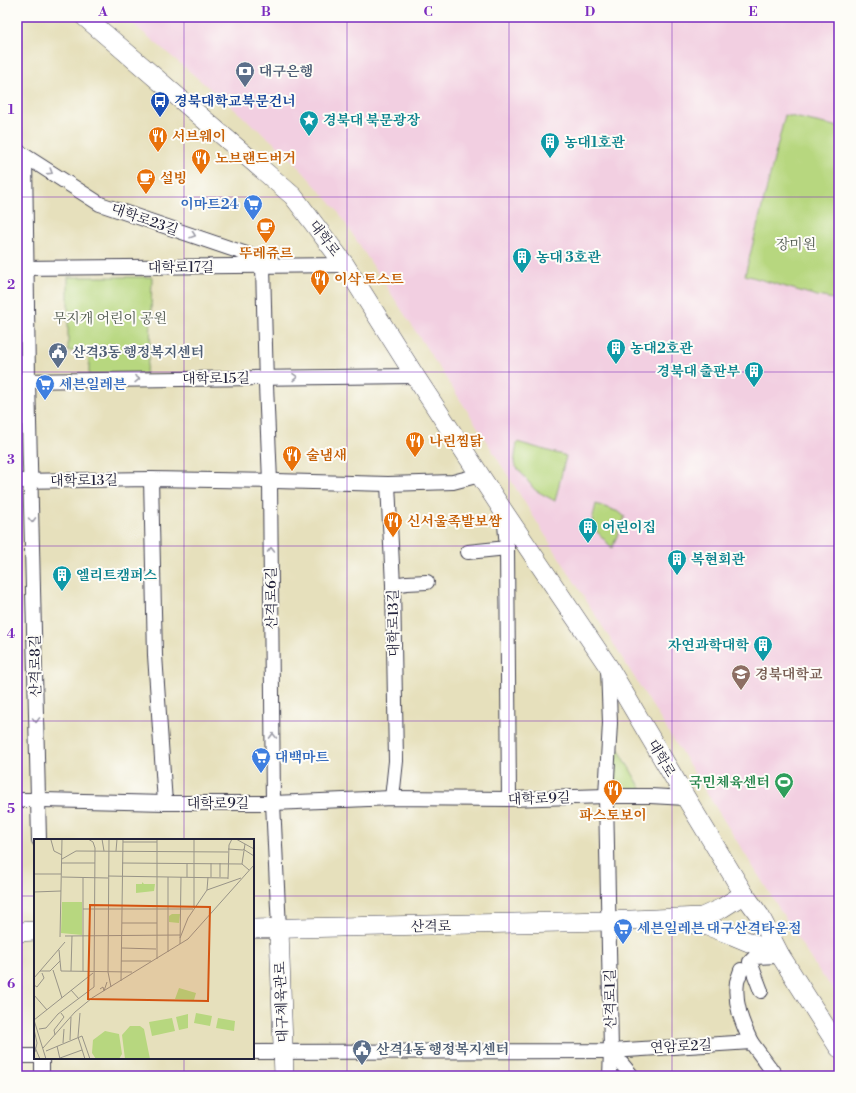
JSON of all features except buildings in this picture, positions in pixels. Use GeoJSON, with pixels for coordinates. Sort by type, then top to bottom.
{"type":"FeatureCollection","features":[{"type":"Feature","properties":{"kind":"main road","name":"대학로"},"geometry":{"type":"LineString","coordinates":[[85,17],[293,196],[346,265],[415,376],[504,512],[608,666],[744,894],[760,916],[780,955],[839,1048]]}},
{"type":"Feature","properties":{"kind":"main road","name":"산격로"},"geometry":{"type":"LineString","coordinates":[[254,929],[608,921],[702,916],[722,908],[744,894]]}},
{"type":"Feature","properties":{"kind":"main road"},"geometry":{"type":"LineString","coordinates":[[659,919],[708,926],[780,955]]}},
{"type":"Feature","properties":{"kind":"main road","name":"대구체육관로"},"geometry":{"type":"LineString","coordinates":[[279,929],[284,1076]]}},
{"type":"Feature","properties":{"kind":"main road"},"geometry":{"type":"LineString","coordinates":[[17,932],[34,932]]}},
{"type":"Feature","properties":{"kind":"street","name":"대학로23길"},"geometry":{"type":"LineString","coordinates":[[21,153],[100,204],[284,266]]}},
{"type":"Feature","properties":{"kind":"street","name":"산격로8길"},"geometry":{"type":"LineString","coordinates":[[21,153],[24,481],[39,839]]}},
{"type":"Feature","properties":{"kind":"street","name":"대학로17길"},"geometry":{"type":"LineString","coordinates":[[22,268],[346,265]]}},
{"type":"Feature","properties":{"kind":"street","name":"산격로6길"},"geometry":{"type":"LineString","coordinates":[[263,266],[265,378],[270,481],[274,803],[279,929]]}},
{"type":"Feature","properties":{"kind":"street","name":"대학로15길"},"geometry":{"type":"LineString","coordinates":[[22,380],[415,376]]}},
{"type":"Feature","properties":{"kind":"street","name":"대학로13길"},"geometry":{"type":"LineString","coordinates":[[24,481],[151,479],[388,484],[453,482],[480,475]]}},
{"type":"Feature","properties":{"kind":"street"},"geometry":{"type":"LineString","coordinates":[[151,479],[155,664],[165,803]]}},
{"type":"Feature","properties":{"kind":"street","name":"대학로13길"},"geometry":{"type":"LineString","coordinates":[[388,484],[393,585],[396,761],[392,798]]}},
{"type":"Feature","properties":{"kind":"street","name":"대학로"},"geometry":{"type":"LineString","coordinates":[[504,512],[507,548],[509,799]]}},
{"type":"Feature","properties":{"kind":"street"},"geometry":{"type":"LineString","coordinates":[[468,552],[507,548]]}},
{"type":"Feature","properties":{"kind":"street"},"geometry":{"type":"LineString","coordinates":[[393,585],[427,582]]}},
{"type":"Feature","properties":{"kind":"street"},"geometry":{"type":"LineString","coordinates":[[608,666],[610,724],[606,796],[608,921]]}},
{"type":"Feature","properties":{"kind":"street","name":"대학로9길"},"geometry":{"type":"LineString","coordinates":[[17,800],[165,803],[274,803],[392,798],[509,799],[606,796],[686,798]]}},
{"type":"Feature","properties":{"kind":"street","name":"산격로1길"},"geometry":{"type":"LineString","coordinates":[[608,921],[611,1051],[610,1076]]}},
{"type":"Feature","properties":{"kind":"street"},"geometry":{"type":"LineString","coordinates":[[762,991],[750,962],[755,957],[780,955]]}},
{"type":"Feature","properties":{"kind":"street"},"geometry":{"type":"LineString","coordinates":[[741,970],[737,981],[736,999],[742,1022],[752,1042],[776,1076]]}},
{"type":"Feature","properties":{"kind":"street","name":"연암로2길"},"geometry":{"type":"LineString","coordinates":[[254,1052],[611,1051],[752,1042]]}},
{"type":"Feature","properties":{"kind":"street"},"geometry":{"type":"LineString","coordinates":[[611,1051],[632,1076]]}},
{"type":"Feature","properties":{"kind":"street"},"geometry":{"type":"LineString","coordinates":[[17,1056],[34,1056]]}},
{"type":"Feature","properties":{"kind":"street"},"geometry":{"type":"LineString","coordinates":[[42,1059],[42,1076]]}},
{"type":"Feature","properties":{"kind":"shaded area","name":"경북대학교"},"geometry":{"type":"Polygon","coordinates":[[[125,17],[839,17],[839,996],[817,969],[468,412],[336,209],[287,154],[125,17]]]}},
{"type":"Feature","properties":{"kind":"green space","name":"장미원"},"geometry":{"type":"Polygon","coordinates":[[[785,115],[839,127],[839,300],[817,296],[745,275],[785,115]]]}},
{"type":"Feature","properties":{"kind":"green space","name":"무지개 어린이 공원"},"geometry":{"type":"Polygon","coordinates":[[[68,277],[152,277],[150,352],[145,375],[89,376],[89,351],[68,351],[68,277]]]}},
{"type":"Feature","properties":{"kind":"green space"},"geometry":{"type":"Polygon","coordinates":[[[517,442],[566,456],[555,501],[535,490],[514,464],[517,442]]]}},
{"type":"Feature","properties":{"kind":"green space"},"geometry":{"type":"Polygon","coordinates":[[[596,504],[619,512],[625,517],[612,548],[591,525],[596,504]]]}},
{"type":"Feature","properties":{"kind":"green space"},"geometry":{"type":"Polygon","coordinates":[[[615,743],[642,790],[618,789],[611,781],[615,743]]]}},
{"type":"Feature","properties":{"kind":"place","name":"대구은행"},"geometry":{"type":"Point","coordinates":[245,88]}},
{"type":"Feature","properties":{"kind":"place","name":"경북대학교북문건너"},"geometry":{"type":"Point","coordinates":[160,118]}},
{"type":"Feature","properties":{"kind":"place","name":"경북대 북문광장"},"geometry":{"type":"Point","coordinates":[309,137]}},
{"type":"Feature","properties":{"kind":"place","name":"서브웨이"},"geometry":{"type":"Point","coordinates":[158,153]}},
{"type":"Feature","properties":{"kind":"place","name":"농대1호관"},"geometry":{"type":"Point","coordinates":[550,159]}},
{"type":"Feature","properties":{"kind":"place","name":"노브랜드버거"},"geometry":{"type":"Point","coordinates":[201,175]}},
{"type":"Feature","properties":{"kind":"place","name":"설빙"},"geometry":{"type":"Point","coordinates":[146,195]}},
{"type":"Feature","properties":{"kind":"place","name":"이마트24"},"geometry":{"type":"Point","coordinates":[253,221]}},
{"type":"Feature","properties":{"kind":"place","name":"뚜레쥬르"},"geometry":{"type":"Point","coordinates":[266,244]}},
{"type":"Feature","properties":{"kind":"place","name":"농대 3호관"},"geometry":{"type":"Point","coordinates":[522,274]}},
{"type":"Feature","properties":{"kind":"place","name":"이삭 토스트"},"geometry":{"type":"Point","coordinates":[320,296]}},
{"type":"Feature","properties":{"kind":"place","name":"농대2호관"},"geometry":{"type":"Point","coordinates":[616,365]}},
{"type":"Feature","properties":{"kind":"place","name":"산격3동 행정복지센터"},"geometry":{"type":"Point","coordinates":[58,369]}},
{"type":"Feature","properties":{"kind":"place","name":"경북대 출판부"},"geometry":{"type":"Point","coordinates":[754,388]}},
{"type":"Feature","properties":{"kind":"place","name":"세븐일레븐"},"geometry":{"type":"Point","coordinates":[45,401]}},
{"type":"Feature","properties":{"kind":"place","name":"나린찜닭"},"geometry":{"type":"Point","coordinates":[415,458]}},
{"type":"Feature","properties":{"kind":"place","name":"술냄새"},"geometry":{"type":"Point","coordinates":[292,472]}},
{"type":"Feature","properties":{"kind":"place","name":"신서울족발보쌈"},"geometry":{"type":"Point","coordinates":[393,538]}},
{"type":"Feature","properties":{"kind":"place","name":"어린이집"},"geometry":{"type":"Point","coordinates":[588,544]}},
{"type":"Feature","properties":{"kind":"place","name":"복현회관"},"geometry":{"type":"Point","coordinates":[677,576]}},
{"type":"Feature","properties":{"kind":"place","name":"엘리트캠퍼스"},"geometry":{"type":"Point","coordinates":[62,592]}},
{"type":"Feature","properties":{"kind":"place","name":"자연과학대학"},"geometry":{"type":"Point","coordinates":[763,662]}},
{"type":"Feature","properties":{"kind":"place","name":"경북대학교"},"geometry":{"type":"Point","coordinates":[741,691]}},
{"type":"Feature","properties":{"kind":"place","name":"대백마트"},"geometry":{"type":"Point","coordinates":[261,774]}},
{"type":"Feature","properties":{"kind":"place","name":"국민체육센터"},"geometry":{"type":"Point","coordinates":[784,799]}},
{"type":"Feature","properties":{"kind":"place","name":"파스토보이"},"geometry":{"type":"Point","coordinates":[613,806]}},
{"type":"Feature","properties":{"kind":"place","name":"세븐일레븐 대구산격타운점"},"geometry":{"type":"Point","coordinates":[623,945]}},
{"type":"Feature","properties":{"kind":"place","name":"산격4동 행정복지센터"},"geometry":{"type":"Point","coordinates":[362,1066]}}]}
